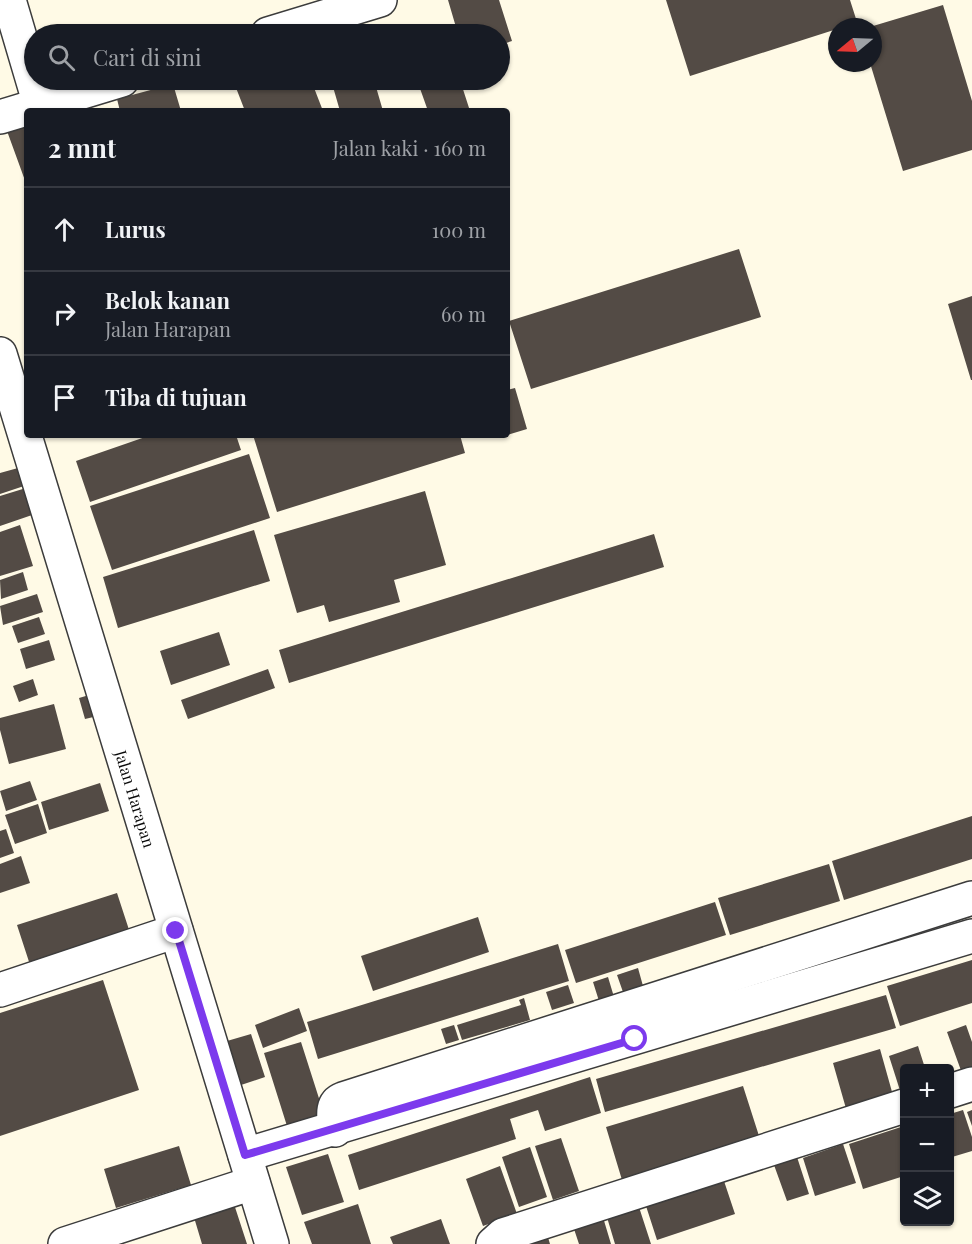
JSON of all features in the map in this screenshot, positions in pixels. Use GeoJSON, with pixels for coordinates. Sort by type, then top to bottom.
{"type":"FeatureCollection","features":[{"type":"Feature","properties":{"kind":"street"},"geometry":{"type":"LineString","coordinates":[[9,0],[24,51]]}},
{"type":"Feature","properties":{"kind":"street"},"geometry":{"type":"LineString","coordinates":[[301,24],[380,0]]}},
{"type":"Feature","properties":{"kind":"street"},"geometry":{"type":"LineString","coordinates":[[36,90],[40,105]]}},
{"type":"Feature","properties":{"kind":"street"},"geometry":{"type":"LineString","coordinates":[[30,108],[89,90]]}},
{"type":"Feature","properties":{"kind":"street"},"geometry":{"type":"LineString","coordinates":[[0,117],[24,110]]}},
{"type":"Feature","properties":{"kind":"street","name":"Jalan Harapan"},"geometry":{"type":"LineString","coordinates":[[10,358],[24,406]]}},
{"type":"Feature","properties":{"kind":"street","name":"Jalan Harapan"},"geometry":{"type":"LineString","coordinates":[[33,438],[176,931],[272,1244]]}},
{"type":"Feature","properties":{"kind":"street"},"geometry":{"type":"LineString","coordinates":[[335,1130],[334,1106],[337,1101],[621,1008],[972,898]]}},
{"type":"Feature","properties":{"kind":"street"},"geometry":{"type":"LineString","coordinates":[[0,990],[176,931]]}},
{"type":"Feature","properties":{"kind":"street"},"geometry":{"type":"LineString","coordinates":[[65,1244],[249,1169],[335,1130],[972,936]]}},
{"type":"Feature","properties":{"kind":"street"},"geometry":{"type":"LineString","coordinates":[[621,1008],[635,1039]]}},
{"type":"Feature","properties":{"kind":"street"},"geometry":{"type":"LineString","coordinates":[[954,1090],[972,1084]]}},
{"type":"Feature","properties":{"kind":"street"},"geometry":{"type":"LineString","coordinates":[[493,1244],[503,1235],[900,1107]]}},
{"type":"Feature","properties":{"kind":"building"},"geometry":{"type":"Polygon","coordinates":[[[448,0],[499,0],[507,24],[455,24],[448,0]]]}},
{"type":"Feature","properties":{"kind":"building"},"geometry":{"type":"Polygon","coordinates":[[[666,0],[850,0],[856,18],[828,18],[828,32],[690,76],[666,0]]]}},
{"type":"Feature","properties":{"kind":"building"},"geometry":{"type":"Polygon","coordinates":[[[943,5],[972,101],[972,150],[903,171],[873,72],[882,72],[882,23],[943,5]]]}},
{"type":"Feature","properties":{"kind":"building"},"geometry":{"type":"Polygon","coordinates":[[[151,90],[175,90],[180,108],[119,108],[117,99],[151,90]]]}},
{"type":"Feature","properties":{"kind":"building"},"geometry":{"type":"Polygon","coordinates":[[[237,90],[315,90],[322,108],[244,108],[237,90]]]}},
{"type":"Feature","properties":{"kind":"building"},"geometry":{"type":"Polygon","coordinates":[[[334,90],[377,90],[382,108],[339,108],[334,90]]]}},
{"type":"Feature","properties":{"kind":"building"},"geometry":{"type":"Polygon","coordinates":[[[421,90],[463,90],[469,108],[427,108],[421,90]]]}},
{"type":"Feature","properties":{"kind":"building"},"geometry":{"type":"Polygon","coordinates":[[[24,125],[24,178],[7,131],[24,125]]]}},
{"type":"Feature","properties":{"kind":"building"},"geometry":{"type":"Polygon","coordinates":[[[739,249],[761,317],[531,389],[510,321],[739,249]]]}},
{"type":"Feature","properties":{"kind":"building"},"geometry":{"type":"Polygon","coordinates":[[[972,296],[972,380],[971,380],[948,304],[972,296]]]}},
{"type":"Feature","properties":{"kind":"building"},"geometry":{"type":"Polygon","coordinates":[[[515,388],[527,429],[510,434],[510,389],[515,388]]]}},
{"type":"Feature","properties":{"kind":"building"},"geometry":{"type":"Polygon","coordinates":[[[142,438],[237,438],[241,450],[90,502],[76,461],[142,438]]]}},
{"type":"Feature","properties":{"kind":"building"},"geometry":{"type":"Polygon","coordinates":[[[254,438],[461,438],[465,453],[277,512],[254,438]]]}},
{"type":"Feature","properties":{"kind":"building"},"geometry":{"type":"Polygon","coordinates":[[[249,454],[270,518],[112,570],[90,506],[249,454]]]}},
{"type":"Feature","properties":{"kind":"building"},"geometry":{"type":"Polygon","coordinates":[[[18,468],[24,486],[0,494],[0,473],[18,468]]]}},
{"type":"Feature","properties":{"kind":"building"},"geometry":{"type":"Polygon","coordinates":[[[26,488],[35,514],[0,526],[0,496],[26,488]]]}},
{"type":"Feature","properties":{"kind":"building"},"geometry":{"type":"Polygon","coordinates":[[[425,491],[446,565],[394,580],[400,602],[329,622],[324,605],[297,613],[274,535],[425,491]]]}},
{"type":"Feature","properties":{"kind":"building"},"geometry":{"type":"Polygon","coordinates":[[[20,525],[33,566],[0,576],[0,532],[20,525]]]}},
{"type":"Feature","properties":{"kind":"building"},"geometry":{"type":"Polygon","coordinates":[[[254,530],[270,581],[118,628],[103,577],[254,530]]]}},
{"type":"Feature","properties":{"kind":"building"},"geometry":{"type":"Polygon","coordinates":[[[654,534],[664,567],[289,683],[279,650],[654,534]]]}},
{"type":"Feature","properties":{"kind":"building"},"geometry":{"type":"Polygon","coordinates":[[[23,572],[28,590],[1,599],[0,580],[23,572]]]}},
{"type":"Feature","properties":{"kind":"building"},"geometry":{"type":"Polygon","coordinates":[[[37,594],[43,612],[3,625],[0,606],[37,594]]]}},
{"type":"Feature","properties":{"kind":"building"},"geometry":{"type":"Polygon","coordinates":[[[39,617],[45,634],[18,643],[12,626],[39,617]]]}},
{"type":"Feature","properties":{"kind":"building"},"geometry":{"type":"Polygon","coordinates":[[[219,632],[230,665],[171,685],[160,651],[219,632]]]}},
{"type":"Feature","properties":{"kind":"building"},"geometry":{"type":"Polygon","coordinates":[[[49,640],[55,660],[26,669],[20,649],[49,640]]]}},
{"type":"Feature","properties":{"kind":"building"},"geometry":{"type":"Polygon","coordinates":[[[268,669],[275,688],[188,719],[181,700],[268,669]]]}},
{"type":"Feature","properties":{"kind":"building"},"geometry":{"type":"Polygon","coordinates":[[[33,679],[38,695],[19,702],[13,686],[33,679]]]}},
{"type":"Feature","properties":{"kind":"building"},"geometry":{"type":"Polygon","coordinates":[[[96,693],[102,715],[85,719],[79,698],[96,693]]]}},
{"type":"Feature","properties":{"kind":"building"},"geometry":{"type":"Polygon","coordinates":[[[54,704],[66,749],[9,764],[0,730],[0,718],[54,704]]]}},
{"type":"Feature","properties":{"kind":"building"},"geometry":{"type":"Polygon","coordinates":[[[30,781],[37,800],[6,811],[0,791],[30,781]]]}},
{"type":"Feature","properties":{"kind":"building"},"geometry":{"type":"Polygon","coordinates":[[[100,783],[109,811],[49,830],[41,802],[100,783]]]}},
{"type":"Feature","properties":{"kind":"building"},"geometry":{"type":"Polygon","coordinates":[[[38,804],[47,833],[15,844],[5,815],[38,804]]]}},
{"type":"Feature","properties":{"kind":"building"},"geometry":{"type":"Polygon","coordinates":[[[972,816],[972,859],[844,900],[832,861],[972,816]]]}},
{"type":"Feature","properties":{"kind":"building"},"geometry":{"type":"Polygon","coordinates":[[[6,829],[14,853],[0,858],[0,831],[6,829]]]}},
{"type":"Feature","properties":{"kind":"building"},"geometry":{"type":"Polygon","coordinates":[[[21,856],[30,883],[0,893],[0,864],[21,856]]]}},
{"type":"Feature","properties":{"kind":"building"},"geometry":{"type":"Polygon","coordinates":[[[829,864],[840,901],[730,935],[718,898],[829,864]]]}},
{"type":"Feature","properties":{"kind":"building"},"geometry":{"type":"Polygon","coordinates":[[[117,893],[133,942],[33,974],[17,925],[117,893]]]}},
{"type":"Feature","properties":{"kind":"building"},"geometry":{"type":"Polygon","coordinates":[[[715,902],[726,935],[576,983],[565,950],[715,902]]]}},
{"type":"Feature","properties":{"kind":"building"},"geometry":{"type":"Polygon","coordinates":[[[478,917],[489,952],[373,991],[361,956],[478,917]]]}},
{"type":"Feature","properties":{"kind":"building"},"geometry":{"type":"Polygon","coordinates":[[[558,944],[569,981],[318,1059],[307,1022],[558,944]]]}},
{"type":"Feature","properties":{"kind":"building"},"geometry":{"type":"Polygon","coordinates":[[[972,960],[972,1003],[900,1026],[887,986],[972,960]]]}},
{"type":"Feature","properties":{"kind":"building"},"geometry":{"type":"Polygon","coordinates":[[[638,968],[643,986],[623,992],[617,975],[638,968]]]}},
{"type":"Feature","properties":{"kind":"building"},"geometry":{"type":"Polygon","coordinates":[[[608,977],[614,997],[599,1001],[593,982],[608,977]]]}},
{"type":"Feature","properties":{"kind":"building"},"geometry":{"type":"Polygon","coordinates":[[[103,980],[139,1090],[0,1136],[0,1013],[103,980]]]}},
{"type":"Feature","properties":{"kind":"building"},"geometry":{"type":"Polygon","coordinates":[[[568,985],[574,1003],[552,1010],[546,992],[568,985]]]}},
{"type":"Feature","properties":{"kind":"building"},"geometry":{"type":"Polygon","coordinates":[[[886,995],[896,1028],[605,1112],[596,1079],[886,995]]]}},
{"type":"Feature","properties":{"kind":"building"},"geometry":{"type":"Polygon","coordinates":[[[524,998],[530,1020],[462,1040],[457,1025],[521,1005],[519,1000],[524,998]]]}},
{"type":"Feature","properties":{"kind":"building"},"geometry":{"type":"Polygon","coordinates":[[[299,1008],[307,1031],[263,1048],[255,1025],[299,1008]]]}},
{"type":"Feature","properties":{"kind":"building"},"geometry":{"type":"Polygon","coordinates":[[[454,1025],[459,1040],[446,1044],[441,1029],[454,1025]]]}},
{"type":"Feature","properties":{"kind":"building"},"geometry":{"type":"Polygon","coordinates":[[[966,1025],[972,1042],[972,1073],[963,1076],[947,1032],[966,1025]]]}},
{"type":"Feature","properties":{"kind":"building"},"geometry":{"type":"Polygon","coordinates":[[[251,1034],[265,1077],[241,1085],[227,1041],[251,1034]]]}},
{"type":"Feature","properties":{"kind":"building"},"geometry":{"type":"Polygon","coordinates":[[[301,1042],[324,1114],[287,1126],[264,1053],[301,1042]]]}},
{"type":"Feature","properties":{"kind":"building"},"geometry":{"type":"Polygon","coordinates":[[[918,1046],[924,1064],[900,1064],[900,1090],[889,1056],[918,1046]]]}},
{"type":"Feature","properties":{"kind":"building"},"geometry":{"type":"Polygon","coordinates":[[[880,1049],[894,1099],[847,1112],[833,1063],[880,1049]]]}},
{"type":"Feature","properties":{"kind":"building"},"geometry":{"type":"Polygon","coordinates":[[[590,1077],[601,1113],[545,1131],[538,1110],[510,1119],[516,1139],[359,1190],[348,1155],[590,1077]]]}},
{"type":"Feature","properties":{"kind":"building"},"geometry":{"type":"Polygon","coordinates":[[[743,1086],[760,1139],[622,1180],[606,1127],[743,1086]]]}},
{"type":"Feature","properties":{"kind":"building"},"geometry":{"type":"Polygon","coordinates":[[[963,1110],[972,1137],[972,1151],[954,1156],[954,1118],[954,1113],[963,1110]]]}},
{"type":"Feature","properties":{"kind":"building"},"geometry":{"type":"Polygon","coordinates":[[[972,1110],[972,1126],[967,1112],[972,1110]]]}},
{"type":"Feature","properties":{"kind":"building"},"geometry":{"type":"Polygon","coordinates":[[[900,1127],[900,1177],[863,1189],[849,1144],[900,1127]]]}},
{"type":"Feature","properties":{"kind":"building"},"geometry":{"type":"Polygon","coordinates":[[[561,1138],[579,1191],[553,1200],[535,1146],[561,1138]]]}},
{"type":"Feature","properties":{"kind":"building"},"geometry":{"type":"Polygon","coordinates":[[[843,1144],[856,1183],[815,1196],[803,1158],[843,1144]]]}},
{"type":"Feature","properties":{"kind":"building"},"geometry":{"type":"Polygon","coordinates":[[[179,1146],[191,1185],[116,1208],[104,1169],[179,1146]]]}},
{"type":"Feature","properties":{"kind":"building"},"geometry":{"type":"Polygon","coordinates":[[[530,1147],[547,1197],[519,1207],[502,1157],[530,1147]]]}},
{"type":"Feature","properties":{"kind":"building"},"geometry":{"type":"Polygon","coordinates":[[[328,1154],[344,1202],[302,1215],[286,1167],[328,1154]]]}},
{"type":"Feature","properties":{"kind":"building"},"geometry":{"type":"Polygon","coordinates":[[[797,1157],[809,1194],[787,1201],[774,1165],[797,1157]]]}},
{"type":"Feature","properties":{"kind":"building"},"geometry":{"type":"Polygon","coordinates":[[[500,1166],[517,1214],[483,1226],[466,1179],[500,1166]]]}},
{"type":"Feature","properties":{"kind":"building"},"geometry":{"type":"Polygon","coordinates":[[[724,1181],[735,1214],[657,1240],[646,1206],[724,1181]]]}},
{"type":"Feature","properties":{"kind":"building"},"geometry":{"type":"Polygon","coordinates":[[[233,1201],[247,1244],[202,1244],[193,1214],[233,1201]]]}},
{"type":"Feature","properties":{"kind":"building"},"geometry":{"type":"Polygon","coordinates":[[[358,1204],[371,1244],[312,1244],[304,1222],[358,1204]]]}},
{"type":"Feature","properties":{"kind":"building"},"geometry":{"type":"Polygon","coordinates":[[[638,1204],[651,1244],[615,1244],[606,1214],[638,1204]]]}},
{"type":"Feature","properties":{"kind":"building"},"geometry":{"type":"Polygon","coordinates":[[[602,1214],[611,1244],[579,1244],[572,1223],[602,1214]]]}},
{"type":"Feature","properties":{"kind":"building"},"geometry":{"type":"Polygon","coordinates":[[[441,1219],[450,1244],[393,1244],[390,1237],[441,1219]]]}},
{"type":"Feature","properties":{"kind":"building"},"geometry":{"type":"Polygon","coordinates":[[[546,1231],[550,1244],[529,1244],[546,1231]]]}},
{"type":"Feature","properties":{"kind":"route"},"geometry":{"type":"LineString","coordinates":[[176,931],[245,1155],[635,1039]]}}]}
